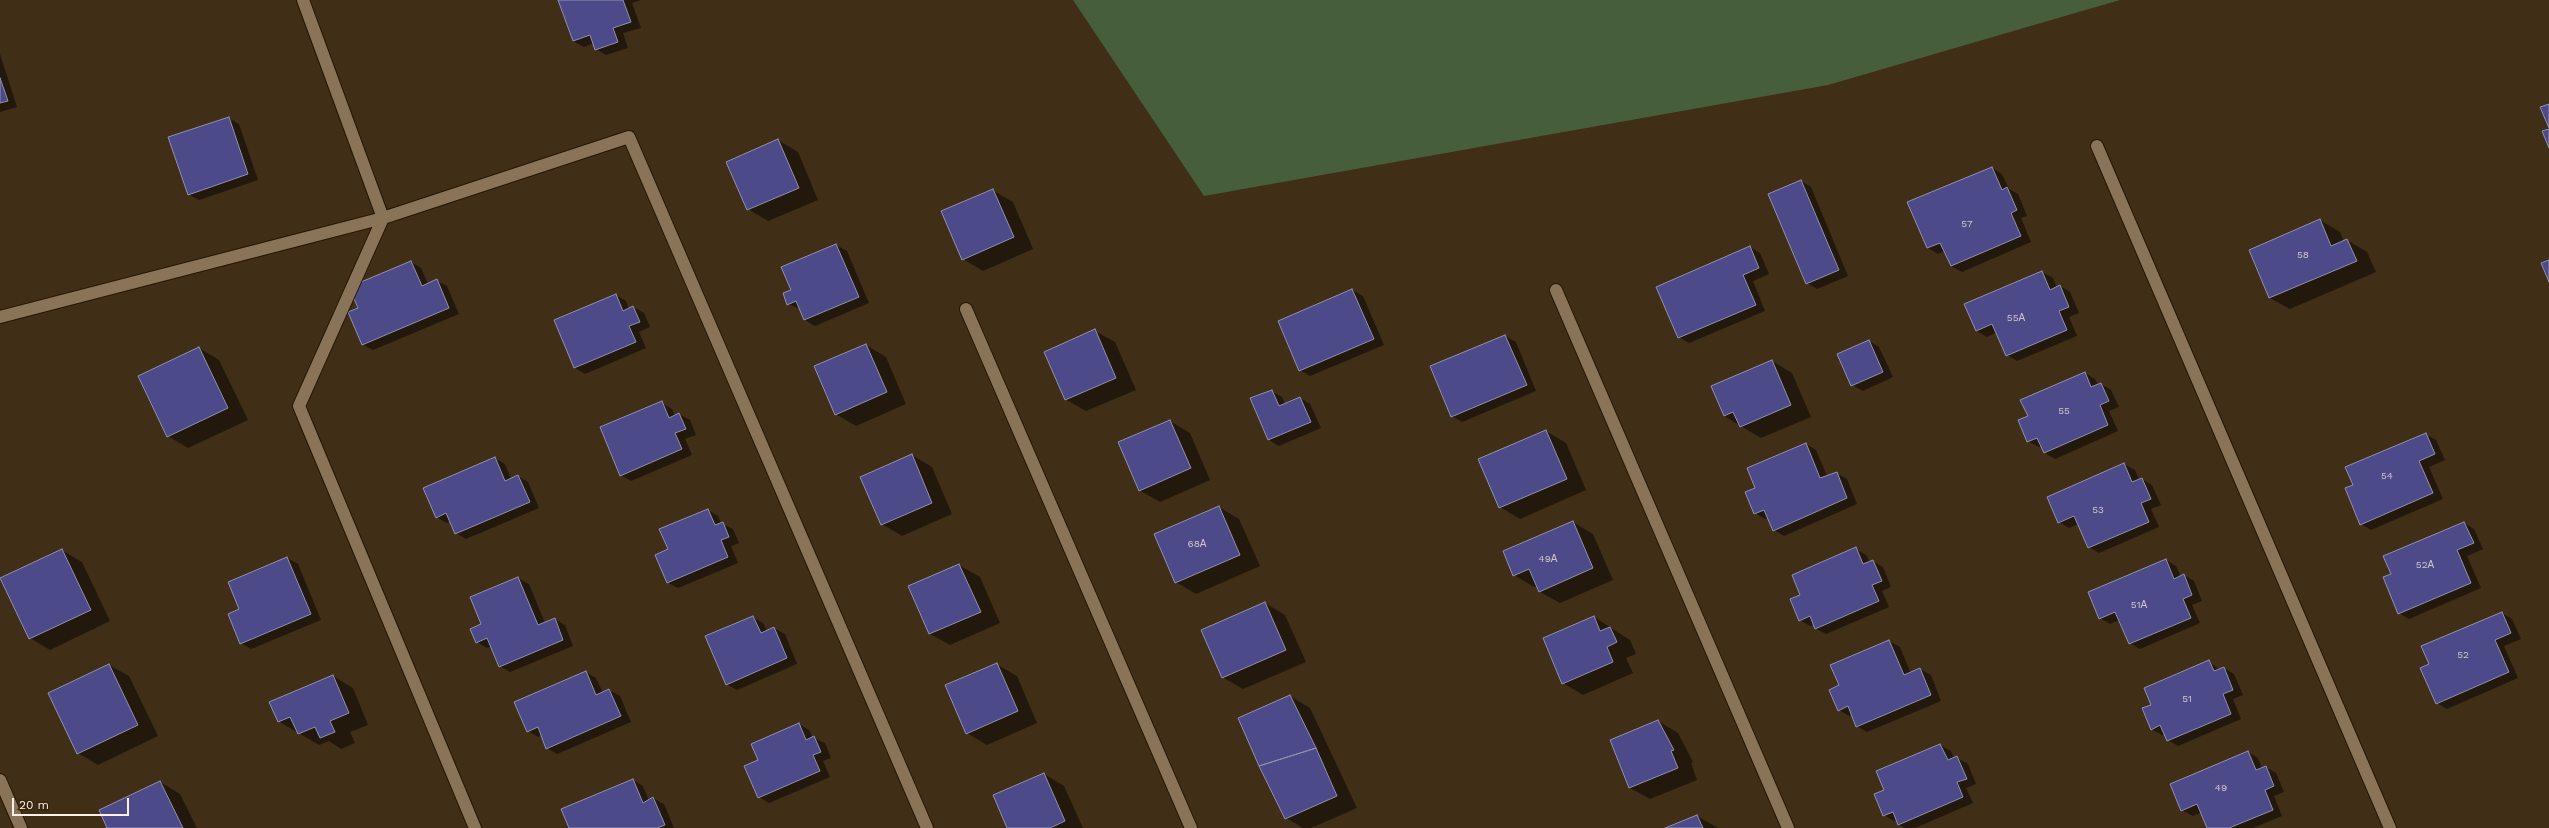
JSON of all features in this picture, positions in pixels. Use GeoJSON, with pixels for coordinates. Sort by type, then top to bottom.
{"type":"FeatureCollection","features":[{"type":"Feature","properties":{"kind":"street"},"geometry":{"type":"LineString","coordinates":[[303,0],[383,218],[299,406],[475,828]]}},
{"type":"Feature","properties":{"kind":"street"},"geometry":{"type":"LineString","coordinates":[[0,317],[383,218],[629,137],[927,828]]}},
{"type":"Feature","properties":{"kind":"street"},"geometry":{"type":"LineString","coordinates":[[2097,146],[2390,828]]}},
{"type":"Feature","properties":{"kind":"street"},"geometry":{"type":"LineString","coordinates":[[1556,290],[1788,828]]}},
{"type":"Feature","properties":{"kind":"street"},"geometry":{"type":"LineString","coordinates":[[966,309],[1191,828]]}},
{"type":"Feature","properties":{"kind":"street"},"geometry":{"type":"LineString","coordinates":[[0,780],[21,828]]}},
{"type":"Feature","properties":{"kind":"green space"},"geometry":{"type":"Polygon","coordinates":[[[1073,0],[2120,0],[1828,85],[1204,196],[1073,0]]]}},
{"type":"Feature","properties":{"kind":"building"},"geometry":{"type":"Polygon","coordinates":[[[558,0],[623,0],[631,22],[613,28],[618,42],[595,50],[590,35],[573,41],[558,0]]]}},
{"type":"Feature","properties":{"kind":"building"},"geometry":{"type":"Polygon","coordinates":[[[0,78],[8,101],[0,103],[0,78]]]}},
{"type":"Feature","properties":{"kind":"building"},"geometry":{"type":"Polygon","coordinates":[[[2549,104],[2549,128],[2540,107],[2549,104]]]}},
{"type":"Feature","properties":{"kind":"building"},"geometry":{"type":"Polygon","coordinates":[[[229,117],[248,174],[188,195],[168,137],[229,117]]]}},
{"type":"Feature","properties":{"kind":"building"},"geometry":{"type":"Polygon","coordinates":[[[2549,129],[2549,148],[2542,131],[2549,129]]]}},
{"type":"Feature","properties":{"kind":"building"},"geometry":{"type":"Polygon","coordinates":[[[778,139],[799,188],[747,210],[726,162],[778,139]]]}},
{"type":"Feature","properties":{"kind":"building"},"geometry":{"type":"Polygon","coordinates":[[[1992,167],[2002,190],[2007,187],[2017,210],[2011,213],[2021,236],[1951,266],[1940,243],[1927,248],[1907,202],[1992,167]]]}},
{"type":"Feature","properties":{"kind":"building"},"geometry":{"type":"Polygon","coordinates":[[[1801,180],[1839,270],[1806,284],[1768,194],[1801,180]]]}},
{"type":"Feature","properties":{"kind":"building"},"geometry":{"type":"Polygon","coordinates":[[[993,189],[1014,237],[962,260],[941,211],[993,189]]]}},
{"type":"Feature","properties":{"kind":"building"},"geometry":{"type":"Polygon","coordinates":[[[2320,219],[2331,246],[2347,239],[2357,261],[2269,298],[2249,250],[2320,219]]]}},
{"type":"Feature","properties":{"kind":"building"},"geometry":{"type":"Polygon","coordinates":[[[836,244],[859,297],[804,320],[796,301],[787,305],[783,293],[791,290],[781,267],[836,244]]]}},
{"type":"Feature","properties":{"kind":"building"},"geometry":{"type":"Polygon","coordinates":[[[1750,246],[1759,268],[1743,275],[1756,305],[1678,338],[1656,287],[1750,246]]]}},
{"type":"Feature","properties":{"kind":"building"},"geometry":{"type":"Polygon","coordinates":[[[2549,260],[2549,282],[2541,263],[2549,260]]]}},
{"type":"Feature","properties":{"kind":"building"},"geometry":{"type":"Polygon","coordinates":[[[411,261],[422,286],[437,279],[449,308],[362,345],[348,312],[358,308],[349,287],[411,261]]]}},
{"type":"Feature","properties":{"kind":"building"},"geometry":{"type":"Polygon","coordinates":[[[2042,271],[2050,290],[2060,285],[2069,307],[2059,311],[2067,330],[2006,356],[1992,324],[1976,331],[1964,304],[2042,271]]]}},
{"type":"Feature","properties":{"kind":"building"},"geometry":{"type":"Polygon","coordinates":[[[1352,289],[1374,339],[1299,371],[1278,321],[1352,289]]]}},
{"type":"Feature","properties":{"kind":"building"},"geometry":{"type":"Polygon","coordinates":[[[616,294],[623,311],[633,306],[640,322],[629,326],[636,342],[574,368],[554,320],[616,294]]]}},
{"type":"Feature","properties":{"kind":"building"},"geometry":{"type":"Polygon","coordinates":[[[1095,329],[1116,378],[1065,400],[1044,352],[1095,329]]]}},
{"type":"Feature","properties":{"kind":"building"},"geometry":{"type":"Polygon","coordinates":[[[1505,335],[1527,385],[1451,417],[1430,366],[1505,335]]]}},
{"type":"Feature","properties":{"kind":"building"},"geometry":{"type":"Polygon","coordinates":[[[1869,340],[1883,372],[1851,386],[1837,354],[1869,340]]]}},
{"type":"Feature","properties":{"kind":"building"},"geometry":{"type":"Polygon","coordinates":[[[866,344],[887,392],[835,415],[814,366],[866,344]]]}},
{"type":"Feature","properties":{"kind":"building"},"geometry":{"type":"Polygon","coordinates":[[[199,347],[228,408],[167,437],[138,376],[199,347]]]}},
{"type":"Feature","properties":{"kind":"building"},"geometry":{"type":"Polygon","coordinates":[[[1772,360],[1791,405],[1740,427],[1733,412],[1724,416],[1711,386],[1772,360]]]}},
{"type":"Feature","properties":{"kind":"building"},"geometry":{"type":"Polygon","coordinates":[[[2085,372],[2091,387],[2101,383],[2109,401],[2100,405],[2108,425],[2044,453],[2037,438],[2027,442],[2018,420],[2028,416],[2020,400],[2085,372]]]}},
{"type":"Feature","properties":{"kind":"building"},"geometry":{"type":"Polygon","coordinates":[[[1272,390],[1279,406],[1300,397],[1311,422],[1268,440],[1250,398],[1272,390]]]}},
{"type":"Feature","properties":{"kind":"building"},"geometry":{"type":"Polygon","coordinates":[[[662,401],[669,418],[679,413],[686,429],[675,433],[682,449],[620,476],[600,427],[662,401]]]}},
{"type":"Feature","properties":{"kind":"building"},"geometry":{"type":"Polygon","coordinates":[[[1170,420],[1191,468],[1139,491],[1118,442],[1170,420]]]}},
{"type":"Feature","properties":{"kind":"building"},"geometry":{"type":"Polygon","coordinates":[[[1546,430],[1567,479],[1499,508],[1478,459],[1546,430]]]}},
{"type":"Feature","properties":{"kind":"building"},"geometry":{"type":"Polygon","coordinates":[[[2426,433],[2435,454],[2419,461],[2433,493],[2360,525],[2345,488],[2353,485],[2345,467],[2426,433]]]}},
{"type":"Feature","properties":{"kind":"building"},"geometry":{"type":"Polygon","coordinates":[[[1806,443],[1820,478],[1837,472],[1847,498],[1773,531],[1764,510],[1754,514],[1745,492],[1755,488],[1747,468],[1806,443]]]}},
{"type":"Feature","properties":{"kind":"building"},"geometry":{"type":"Polygon","coordinates":[[[912,454],[932,503],[881,525],[860,477],[912,454]]]}},
{"type":"Feature","properties":{"kind":"building"},"geometry":{"type":"Polygon","coordinates":[[[495,457],[505,481],[518,475],[530,502],[455,534],[446,513],[436,518],[423,488],[495,457]]]}},
{"type":"Feature","properties":{"kind":"building"},"geometry":{"type":"Polygon","coordinates":[[[2124,463],[2132,482],[2142,478],[2151,499],[2141,503],[2149,522],[2088,548],[2074,516],[2058,523],[2047,497],[2124,463]]]}},
{"type":"Feature","properties":{"kind":"building"},"geometry":{"type":"Polygon","coordinates":[[[1219,506],[1240,555],[1175,583],[1154,534],[1219,506]]]}},
{"type":"Feature","properties":{"kind":"building"},"geometry":{"type":"Polygon","coordinates":[[[708,509],[715,525],[723,522],[729,537],[721,540],[728,557],[667,583],[655,555],[668,549],[659,529],[708,509]]]}},
{"type":"Feature","properties":{"kind":"building"},"geometry":{"type":"Polygon","coordinates":[[[1573,521],[1593,568],[1539,592],[1529,569],[1513,576],[1503,551],[1573,521]]]}},
{"type":"Feature","properties":{"kind":"building"},"geometry":{"type":"Polygon","coordinates":[[[2464,522],[2474,543],[2457,550],[2471,583],[2398,614],[2383,577],[2391,574],[2383,556],[2464,522]]]}},
{"type":"Feature","properties":{"kind":"building"},"geometry":{"type":"Polygon","coordinates":[[[1856,547],[1863,564],[1873,560],[1882,581],[1872,585],[1879,601],[1815,629],[1810,616],[1799,621],[1790,599],[1800,595],[1792,575],[1856,547]]]}},
{"type":"Feature","properties":{"kind":"building"},"geometry":{"type":"Polygon","coordinates":[[[62,549],[91,610],[29,639],[0,578],[62,549]]]}},
{"type":"Feature","properties":{"kind":"building"},"geometry":{"type":"Polygon","coordinates":[[[287,557],[311,614],[240,644],[228,614],[239,609],[228,582],[287,557]]]}},
{"type":"Feature","properties":{"kind":"building"},"geometry":{"type":"Polygon","coordinates":[[[2166,559],[2174,579],[2184,574],[2192,595],[2183,599],[2191,618],[2129,644],[2115,612],[2099,619],[2088,592],[2166,559]]]}},
{"type":"Feature","properties":{"kind":"building"},"geometry":{"type":"Polygon","coordinates":[[[959,564],[981,612],[929,634],[908,586],[959,564]]]}},
{"type":"Feature","properties":{"kind":"building"},"geometry":{"type":"Polygon","coordinates":[[[518,577],[538,625],[555,618],[563,640],[499,667],[487,638],[476,643],[470,629],[481,624],[470,597],[518,577]]]}},
{"type":"Feature","properties":{"kind":"building"},"geometry":{"type":"Polygon","coordinates":[[[1265,602],[1286,650],[1222,678],[1201,630],[1265,602]]]}},
{"type":"Feature","properties":{"kind":"building"},"geometry":{"type":"Polygon","coordinates":[[[2502,612],[2511,633],[2495,640],[2509,672],[2436,704],[2420,668],[2429,664],[2421,646],[2502,612]]]}},
{"type":"Feature","properties":{"kind":"building"},"geometry":{"type":"Polygon","coordinates":[[[753,616],[761,633],[774,627],[787,658],[726,685],[705,636],[753,616]]]}},
{"type":"Feature","properties":{"kind":"building"},"geometry":{"type":"Polygon","coordinates":[[[1594,616],[1600,631],[1610,627],[1617,642],[1607,647],[1613,662],[1562,684],[1543,638],[1594,616]]]}},
{"type":"Feature","properties":{"kind":"building"},"geometry":{"type":"Polygon","coordinates":[[[1889,640],[1904,675],[1920,668],[1931,695],[1856,727],[1848,706],[1838,711],[1829,690],[1839,685],[1830,665],[1889,640]]]}},
{"type":"Feature","properties":{"kind":"building"},"geometry":{"type":"Polygon","coordinates":[[[2209,660],[2214,671],[2224,667],[2233,690],[2223,694],[2231,714],[2167,741],[2160,725],[2151,730],[2142,708],[2151,705],[2144,688],[2209,660]]]}},
{"type":"Feature","properties":{"kind":"building"},"geometry":{"type":"Polygon","coordinates":[[[997,663],[1018,711],[966,734],[945,685],[997,663]]]}},
{"type":"Feature","properties":{"kind":"building"},"geometry":{"type":"Polygon","coordinates":[[[109,664],[138,725],[77,754],[48,693],[109,664]]]}},
{"type":"Feature","properties":{"kind":"building"},"geometry":{"type":"Polygon","coordinates":[[[586,671],[596,695],[609,689],[621,716],[546,749],[538,727],[527,732],[514,702],[586,671]]]}},
{"type":"Feature","properties":{"kind":"building"},"geometry":{"type":"Polygon","coordinates":[[[333,675],[349,713],[330,721],[335,732],[320,738],[315,727],[298,734],[290,717],[278,722],[269,702],[333,675]]]}},
{"type":"Feature","properties":{"kind":"building"},"geometry":{"type":"Polygon","coordinates":[[[1290,695],[1316,748],[1259,766],[1238,718],[1290,695]]]}},
{"type":"Feature","properties":{"kind":"building"},"geometry":{"type":"Polygon","coordinates":[[[1658,720],[1674,750],[1671,751],[1678,768],[1629,788],[1610,740],[1658,720]]]}},
{"type":"Feature","properties":{"kind":"building"},"geometry":{"type":"Polygon","coordinates":[[[799,723],[806,740],[814,736],[821,752],[813,755],[820,771],[758,798],[744,766],[758,760],[751,744],[799,723]]]}},
{"type":"Feature","properties":{"kind":"building"},"geometry":{"type":"Polygon","coordinates":[[[1940,744],[1948,760],[1957,756],[1967,779],[1957,782],[1963,797],[1898,825],[1893,812],[1883,816],[1874,794],[1884,790],[1876,771],[1940,744]]]}},
{"type":"Feature","properties":{"kind":"building"},"geometry":{"type":"Polygon","coordinates":[[[1316,748],[1337,796],[1285,819],[1259,766],[1316,748]]]}},
{"type":"Feature","properties":{"kind":"building"},"geometry":{"type":"Polygon","coordinates":[[[2248,751],[2256,770],[2266,766],[2274,786],[2265,790],[2273,810],[2229,828],[2207,828],[2197,804],[2181,811],[2170,784],[2248,751]]]}},
{"type":"Feature","properties":{"kind":"building"},"geometry":{"type":"Polygon","coordinates":[[[1044,773],[1065,821],[1050,828],[1007,828],[993,795],[1044,773]]]}},
{"type":"Feature","properties":{"kind":"building"},"geometry":{"type":"Polygon","coordinates":[[[633,779],[643,803],[653,797],[665,825],[657,828],[569,828],[561,809],[633,779]]]}},
{"type":"Feature","properties":{"kind":"building"},"geometry":{"type":"Polygon","coordinates":[[[160,781],[183,828],[107,828],[99,810],[160,781]]]}},
{"type":"Feature","properties":{"kind":"building"},"geometry":{"type":"Polygon","coordinates":[[[1697,815],[1703,828],[1665,828],[1697,815]]]}}]}
